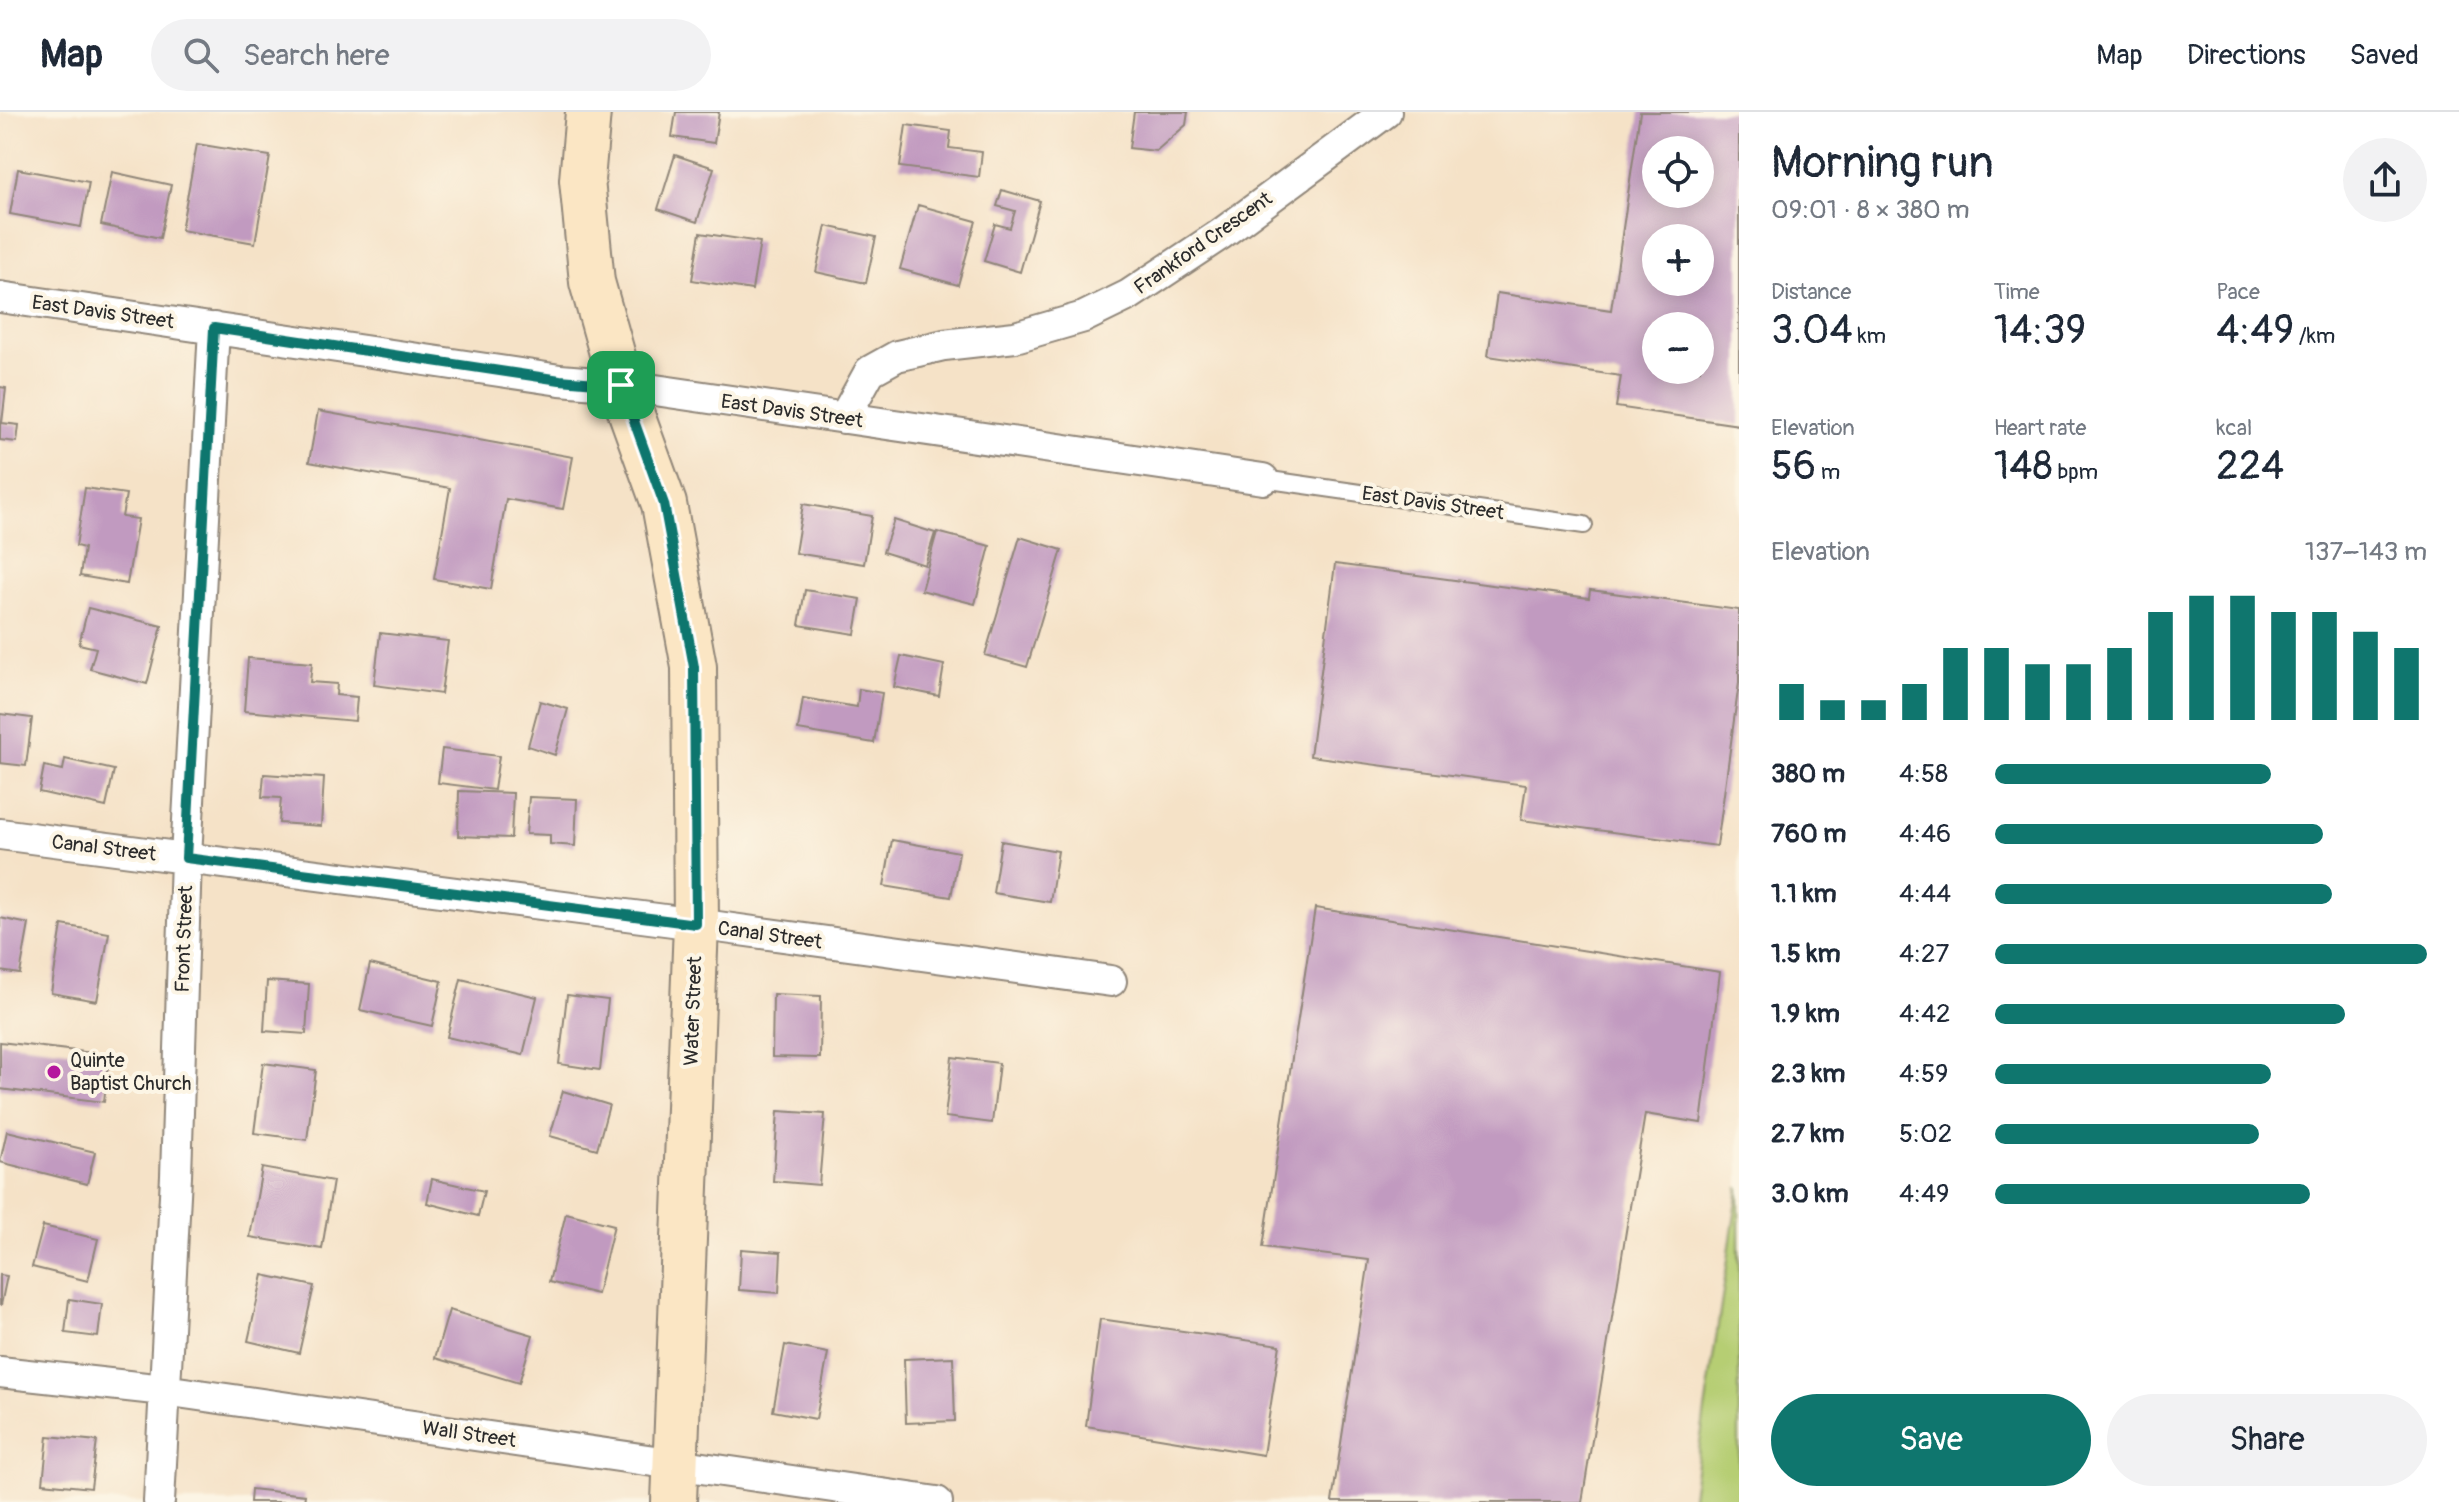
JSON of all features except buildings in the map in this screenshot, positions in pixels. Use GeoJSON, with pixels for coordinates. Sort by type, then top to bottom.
{"type":"FeatureCollection","features":[{"type":"Feature","properties":{"kind":"main road","name":"Water Street"},"geometry":{"type":"LineString","coordinates":[[588,112],[582,180],[592,282],[621,385],[664,504],[694,667],[696,924],[675,1483]]}},
{"type":"Feature","properties":{"kind":"street","name":"Frankford Crescent"},"geometry":{"type":"LineString","coordinates":[[844,418],[870,371],[897,356],[944,345],[1015,337],[1084,317],[1129,295],[1221,234],[1386,112]]}},
{"type":"Feature","properties":{"kind":"street","name":"East Davis Street"},"geometry":{"type":"LineString","coordinates":[[0,297],[1263,479]]}},
{"type":"Feature","properties":{"kind":"street","name":"Front Street"},"geometry":{"type":"LineString","coordinates":[[159,1502],[176,1176],[186,858],[214,328]]}},
{"type":"Feature","properties":{"kind":"street","name":"Canal Street"},"geometry":{"type":"LineString","coordinates":[[0,834],[1111,981]]}},
{"type":"Feature","properties":{"kind":"street","name":"Wall Street"},"geometry":{"type":"LineString","coordinates":[[0,1372],[164,1390],[675,1483],[937,1502]]}},
{"type":"Feature","properties":{"kind":"lane","name":"East Davis Street"},"geometry":{"type":"LineString","coordinates":[[1263,479],[1584,525]]}},
{"type":"Feature","properties":{"kind":"green space"},"geometry":{"type":"Polygon","coordinates":[[[1739,1187],[1739,1502],[1691,1502],[1739,1187]]]}},
{"type":"Feature","properties":{"kind":"place","name":"Quinte Baptist Church"},"geometry":{"type":"Point","coordinates":[54,1072]}},
{"type":"Feature","properties":{"kind":"route"},"geometry":{"type":"LineString","coordinates":[[214,328],[560,380],[621,385],[664,504],[694,667],[696,924],[186,858],[214,328]]}}]}
